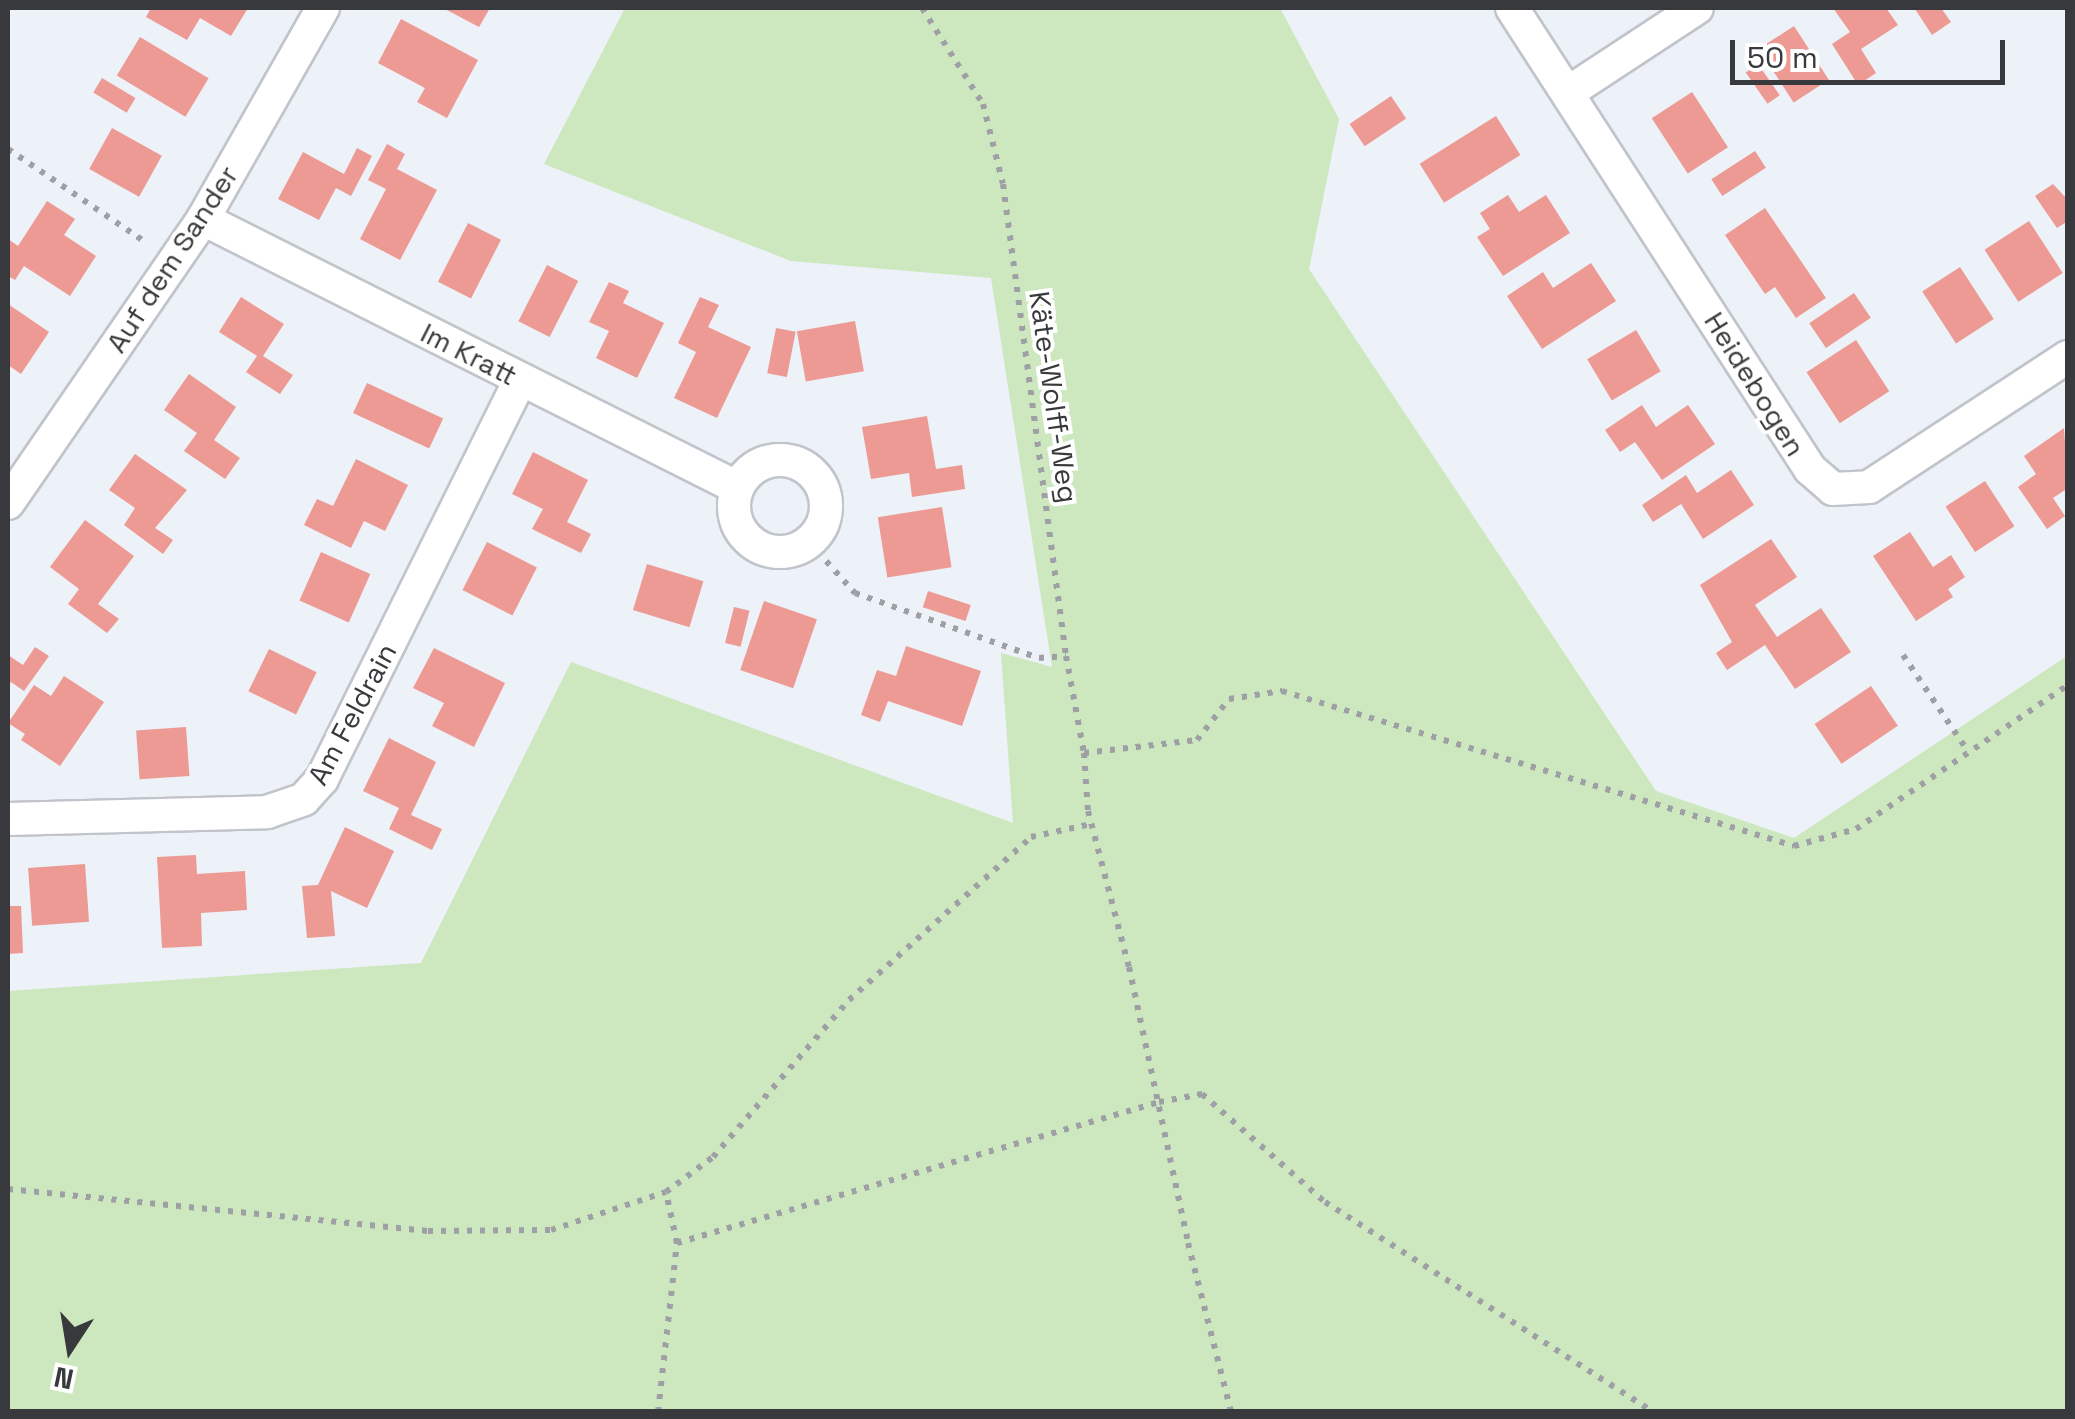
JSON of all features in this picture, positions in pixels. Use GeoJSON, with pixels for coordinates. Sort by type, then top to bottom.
{"type":"FeatureCollection","features":[{"type":"Feature","properties":{"kind":"street","name":"Auf dem Sander"},"geometry":{"type":"LineString","coordinates":[[8,503],[176,262],[323,8]]}},
{"type":"Feature","properties":{"kind":"street","name":"Heidebogen"},"geometry":{"type":"LineString","coordinates":[[1512,8],[1810,470],[1833,489],[1869,487],[2068,357]]}},
{"type":"Feature","properties":{"kind":"street"},"geometry":{"type":"LineString","coordinates":[[1569,92],[1696,8]]}},
{"type":"Feature","properties":{"kind":"street","name":"Im Kratt"},"geometry":{"type":"LineString","coordinates":[[203,219],[736,487]]}},
{"type":"Feature","properties":{"kind":"street","name":"Am Feldrain"},"geometry":{"type":"LineString","coordinates":[[15,813],[267,812],[304,800],[322,780],[520,380]]}},
{"type":"Feature","properties":{"kind":"street"},"geometry":{"type":"LineString","coordinates":[[765,460],[790,460],[816,475],[827,499],[824,523],[810,542],[782,553],[764,550],[745,538],[734,516],[736,487],[750,469],[765,460]]}},
{"type":"Feature","properties":{"kind":"path","name":"Käte-Wolff-Weg"},"geometry":{"type":"LineString","coordinates":[[922,8],[983,104],[1003,184],[1066,656],[1084,753],[1088,811],[1230,1412]]}},
{"type":"Feature","properties":{"kind":"path"},"geometry":{"type":"LineString","coordinates":[[8,149],[176,262]]}},
{"type":"Feature","properties":{"kind":"path"},"geometry":{"type":"LineString","coordinates":[[810,542],[855,593],[1039,658],[1066,656]]}},
{"type":"Feature","properties":{"kind":"path"},"geometry":{"type":"LineString","coordinates":[[1903,655],[1967,750]]}},
{"type":"Feature","properties":{"kind":"path"},"geometry":{"type":"LineString","coordinates":[[1084,753],[1197,740],[1229,699],[1282,690],[1794,846],[1856,830],[1967,750],[2068,685]]}},
{"type":"Feature","properties":{"kind":"path"},"geometry":{"type":"LineString","coordinates":[[8,1189],[428,1231],[550,1230],[666,1192],[713,1157],[849,1000],[1031,837],[1091,824]]}},
{"type":"Feature","properties":{"kind":"path"},"geometry":{"type":"LineString","coordinates":[[676,1242],[1159,1102],[1202,1094],[1325,1202],[1654,1412]]}},
{"type":"Feature","properties":{"kind":"path"},"geometry":{"type":"LineString","coordinates":[[658,1412],[676,1242],[666,1192]]}},
{"type":"Feature","properties":{"kind":"green space"},"geometry":{"type":"Polygon","coordinates":[[[625,8],[1280,8],[1339,119],[1309,269],[1656,791],[1794,838],[2067,656],[2067,1411],[8,1411],[8,991],[421,963],[571,662],[1013,823],[1001,653],[1052,667],[991,278],[791,261],[544,164],[625,8]]]}},
{"type":"Feature","properties":{"kind":"building"},"geometry":{"type":"Polygon","coordinates":[[[151,8],[248,8],[231,36],[200,18],[187,40],[146,17],[151,8]]]}},
{"type":"Feature","properties":{"kind":"building"},"geometry":{"type":"Polygon","coordinates":[[[443,8],[490,8],[479,27],[443,8]]]}},
{"type":"Feature","properties":{"kind":"building"},"geometry":{"type":"Polygon","coordinates":[[[1833,8],[1886,8],[1898,25],[1861,49],[1876,73],[1858,85],[1832,44],[1850,32],[1833,8]]]}},
{"type":"Feature","properties":{"kind":"building"},"geometry":{"type":"Polygon","coordinates":[[[1941,8],[1951,22],[1932,35],[1915,9],[1941,8]]]}},
{"type":"Feature","properties":{"kind":"building"},"geometry":{"type":"Polygon","coordinates":[[[401,19],[478,60],[447,118],[417,102],[425,88],[378,63],[401,19]]]}},
{"type":"Feature","properties":{"kind":"building"},"geometry":{"type":"Polygon","coordinates":[[[1794,26],[1829,80],[1794,103],[1759,49],[1794,26]]]}},
{"type":"Feature","properties":{"kind":"building"},"geometry":{"type":"Polygon","coordinates":[[[140,37],[209,78],[185,117],[117,76],[140,37]]]}},
{"type":"Feature","properties":{"kind":"building"},"geometry":{"type":"Polygon","coordinates":[[[1758,64],[1780,95],[1768,104],[1746,73],[1758,64]]]}},
{"type":"Feature","properties":{"kind":"building"},"geometry":{"type":"Polygon","coordinates":[[[102,78],[135,98],[127,113],[93,93],[102,78]]]}},
{"type":"Feature","properties":{"kind":"building"},"geometry":{"type":"Polygon","coordinates":[[[1692,92],[1728,147],[1688,173],[1652,118],[1692,92]]]}},
{"type":"Feature","properties":{"kind":"building"},"geometry":{"type":"Polygon","coordinates":[[[1391,96],[1406,118],[1365,146],[1350,124],[1391,96]]]}},
{"type":"Feature","properties":{"kind":"building"},"geometry":{"type":"Polygon","coordinates":[[[1496,116],[1520,155],[1444,203],[1420,164],[1496,116]]]}},
{"type":"Feature","properties":{"kind":"building"},"geometry":{"type":"Polygon","coordinates":[[[112,128],[162,156],[139,197],[89,169],[112,128]]]}},
{"type":"Feature","properties":{"kind":"building"},"geometry":{"type":"Polygon","coordinates":[[[387,144],[405,154],[397,169],[437,190],[400,260],[360,239],[386,189],[368,180],[387,144]]]}},
{"type":"Feature","properties":{"kind":"building"},"geometry":{"type":"Polygon","coordinates":[[[357,148],[372,156],[351,196],[336,188],[319,220],[278,199],[303,152],[344,174],[357,148]]]}},
{"type":"Feature","properties":{"kind":"building"},"geometry":{"type":"Polygon","coordinates":[[[1755,151],[1766,168],[1722,196],[1711,179],[1755,151]]]}},
{"type":"Feature","properties":{"kind":"building"},"geometry":{"type":"Polygon","coordinates":[[[2053,184],[2068,200],[2068,221],[2057,228],[2035,196],[2053,184]]]}},
{"type":"Feature","properties":{"kind":"building"},"geometry":{"type":"Polygon","coordinates":[[[1508,195],[1519,212],[1546,195],[1570,233],[1503,276],[1477,237],[1490,229],[1480,213],[1508,195]]]}},
{"type":"Feature","properties":{"kind":"building"},"geometry":{"type":"Polygon","coordinates":[[[47,201],[75,219],[64,235],[96,256],[70,296],[24,266],[15,280],[8,276],[8,239],[18,246],[47,201]]]}},
{"type":"Feature","properties":{"kind":"building"},"geometry":{"type":"Polygon","coordinates":[[[1765,208],[1826,298],[1796,318],[1775,287],[1765,294],[1725,235],[1765,208]]]}},
{"type":"Feature","properties":{"kind":"building"},"geometry":{"type":"Polygon","coordinates":[[[2029,221],[2063,273],[2018,302],[1985,250],[2029,221]]]}},
{"type":"Feature","properties":{"kind":"building"},"geometry":{"type":"Polygon","coordinates":[[[468,223],[501,240],[471,299],[438,282],[468,223]]]}},
{"type":"Feature","properties":{"kind":"building"},"geometry":{"type":"Polygon","coordinates":[[[1591,263],[1616,301],[1542,349],[1507,296],[1543,272],[1553,288],[1591,263]]]}},
{"type":"Feature","properties":{"kind":"building"},"geometry":{"type":"Polygon","coordinates":[[[547,265],[578,281],[550,337],[518,321],[547,265]]]}},
{"type":"Feature","properties":{"kind":"building"},"geometry":{"type":"Polygon","coordinates":[[[1960,267],[1994,319],[1956,344],[1922,292],[1960,267]]]}},
{"type":"Feature","properties":{"kind":"building"},"geometry":{"type":"Polygon","coordinates":[[[609,282],[629,291],[623,303],[664,323],[637,378],[596,358],[609,331],[589,322],[609,282]]]}},
{"type":"Feature","properties":{"kind":"building"},"geometry":{"type":"Polygon","coordinates":[[[1854,293],[1871,318],[1826,348],[1809,323],[1854,293]]]}},
{"type":"Feature","properties":{"kind":"building"},"geometry":{"type":"Polygon","coordinates":[[[241,297],[284,324],[263,356],[293,375],[280,394],[246,372],[257,356],[219,332],[241,297]]]}},
{"type":"Feature","properties":{"kind":"building"},"geometry":{"type":"Polygon","coordinates":[[[700,297],[719,305],[708,327],[751,347],[717,418],[674,398],[696,352],[678,343],[700,297]]]}},
{"type":"Feature","properties":{"kind":"building"},"geometry":{"type":"Polygon","coordinates":[[[8,304],[49,332],[21,374],[8,365],[8,304]]]}},
{"type":"Feature","properties":{"kind":"building"},"geometry":{"type":"Polygon","coordinates":[[[855,321],[864,371],[806,381],[797,331],[855,321]]]}},
{"type":"Feature","properties":{"kind":"building"},"geometry":{"type":"Polygon","coordinates":[[[776,328],[796,332],[787,377],[767,373],[776,328]]]}},
{"type":"Feature","properties":{"kind":"building"},"geometry":{"type":"Polygon","coordinates":[[[1636,330],[1661,371],[1612,401],[1587,359],[1636,330]]]}},
{"type":"Feature","properties":{"kind":"building"},"geometry":{"type":"Polygon","coordinates":[[[1856,340],[1889,391],[1840,423],[1807,372],[1856,340]]]}},
{"type":"Feature","properties":{"kind":"building"},"geometry":{"type":"Polygon","coordinates":[[[189,374],[236,407],[214,440],[240,458],[225,479],[184,451],[197,433],[164,410],[189,374]]]}},
{"type":"Feature","properties":{"kind":"building"},"geometry":{"type":"Polygon","coordinates":[[[367,383],[443,418],[429,448],[353,413],[367,383]]]}},
{"type":"Feature","properties":{"kind":"building"},"geometry":{"type":"Polygon","coordinates":[[[1642,405],[1656,427],[1688,405],[1715,444],[1662,480],[1635,442],[1620,452],[1605,430],[1642,405]]]}},
{"type":"Feature","properties":{"kind":"building"},"geometry":{"type":"Polygon","coordinates":[[[927,416],[936,469],[962,465],[965,489],[912,497],[909,473],[871,479],[862,427],[927,416]]]}},
{"type":"Feature","properties":{"kind":"building"},"geometry":{"type":"Polygon","coordinates":[[[2064,428],[2068,488],[2053,498],[2065,516],[2047,529],[2018,487],[2036,474],[2024,456],[2064,428]]]}},
{"type":"Feature","properties":{"kind":"building"},"geometry":{"type":"Polygon","coordinates":[[[533,452],[588,480],[567,522],[591,534],[581,553],[532,529],[543,509],[512,494],[533,452]]]}},
{"type":"Feature","properties":{"kind":"building"},"geometry":{"type":"Polygon","coordinates":[[[135,454],[187,490],[155,528],[173,540],[163,554],[124,525],[135,508],[109,490],[135,454]]]}},
{"type":"Feature","properties":{"kind":"building"},"geometry":{"type":"Polygon","coordinates":[[[356,459],[408,485],[385,531],[364,521],[351,548],[304,525],[317,499],[333,506],[356,459]]]}},
{"type":"Feature","properties":{"kind":"building"},"geometry":{"type":"Polygon","coordinates":[[[1731,470],[1754,505],[1703,539],[1681,504],[1653,522],[1642,505],[1686,475],[1697,493],[1731,470]]]}},
{"type":"Feature","properties":{"kind":"building"},"geometry":{"type":"Polygon","coordinates":[[[1985,481],[2014,526],[1975,552],[1946,507],[1985,481]]]}},
{"type":"Feature","properties":{"kind":"building"},"geometry":{"type":"Polygon","coordinates":[[[942,507],[952,567],[887,577],[878,517],[942,507]]]}},
{"type":"Feature","properties":{"kind":"building"},"geometry":{"type":"Polygon","coordinates":[[[85,520],[134,556],[98,604],[119,619],[107,633],[68,604],[79,589],[50,567],[85,520]]]}},
{"type":"Feature","properties":{"kind":"building"},"geometry":{"type":"Polygon","coordinates":[[[1910,532],[1933,567],[1951,555],[1965,577],[1948,589],[1953,597],[1916,621],[1873,556],[1910,532]]]}},
{"type":"Feature","properties":{"kind":"building"},"geometry":{"type":"Polygon","coordinates":[[[1771,539],[1797,577],[1755,605],[1777,637],[1821,608],[1851,652],[1795,689],[1765,645],[1727,670],[1716,653],[1732,642],[1700,585],[1771,539]]]}},
{"type":"Feature","properties":{"kind":"building"},"geometry":{"type":"Polygon","coordinates":[[[487,542],[537,567],[512,616],[462,590],[487,542]]]}},
{"type":"Feature","properties":{"kind":"building"},"geometry":{"type":"Polygon","coordinates":[[[321,552],[370,574],[349,622],[299,600],[321,552]]]}},
{"type":"Feature","properties":{"kind":"building"},"geometry":{"type":"Polygon","coordinates":[[[647,564],[703,581],[689,627],[633,610],[647,564]]]}},
{"type":"Feature","properties":{"kind":"building"},"geometry":{"type":"Polygon","coordinates":[[[928,591],[971,605],[966,621],[923,607],[928,591]]]}},
{"type":"Feature","properties":{"kind":"building"},"geometry":{"type":"Polygon","coordinates":[[[764,601],[817,619],[793,688],[740,670],[764,601]]]}},
{"type":"Feature","properties":{"kind":"building"},"geometry":{"type":"Polygon","coordinates":[[[734,607],[750,611],[741,647],[725,643],[734,607]]]}},
{"type":"Feature","properties":{"kind":"building"},"geometry":{"type":"Polygon","coordinates":[[[906,646],[981,671],[962,726],[888,701],[880,722],[861,715],[877,670],[896,676],[906,646]]]}},
{"type":"Feature","properties":{"kind":"building"},"geometry":{"type":"Polygon","coordinates":[[[35,647],[49,656],[24,691],[11,682],[8,687],[8,655],[23,665],[35,647]]]}},
{"type":"Feature","properties":{"kind":"building"},"geometry":{"type":"Polygon","coordinates":[[[434,648],[505,683],[474,747],[432,726],[444,703],[413,688],[434,648]]]}},
{"type":"Feature","properties":{"kind":"building"},"geometry":{"type":"Polygon","coordinates":[[[269,649],[317,672],[296,714],[248,691],[269,649]]]}},
{"type":"Feature","properties":{"kind":"building"},"geometry":{"type":"Polygon","coordinates":[[[64,676],[104,702],[60,766],[21,740],[25,734],[8,723],[34,685],[51,696],[64,676]]]}},
{"type":"Feature","properties":{"kind":"building"},"geometry":{"type":"Polygon","coordinates":[[[1871,686],[1898,726],[1841,764],[1815,724],[1871,686]]]}},
{"type":"Feature","properties":{"kind":"building"},"geometry":{"type":"Polygon","coordinates":[[[186,727],[189,776],[140,779],[136,730],[186,727]]]}},
{"type":"Feature","properties":{"kind":"building"},"geometry":{"type":"Polygon","coordinates":[[[389,738],[436,762],[411,815],[442,829],[432,850],[389,829],[399,808],[363,791],[389,738]]]}},
{"type":"Feature","properties":{"kind":"building"},"geometry":{"type":"Polygon","coordinates":[[[345,827],[394,851],[367,908],[331,891],[335,936],[307,938],[302,886],[318,885],[345,827]]]}},
{"type":"Feature","properties":{"kind":"building"},"geometry":{"type":"Polygon","coordinates":[[[196,855],[197,874],[245,871],[247,910],[201,913],[202,946],[162,948],[157,857],[196,855]]]}},
{"type":"Feature","properties":{"kind":"building"},"geometry":{"type":"Polygon","coordinates":[[[85,864],[89,922],[32,926],[28,868],[85,864]]]}},
{"type":"Feature","properties":{"kind":"building"},"geometry":{"type":"Polygon","coordinates":[[[8,906],[21,906],[23,953],[8,954],[8,906]]]}}]}
